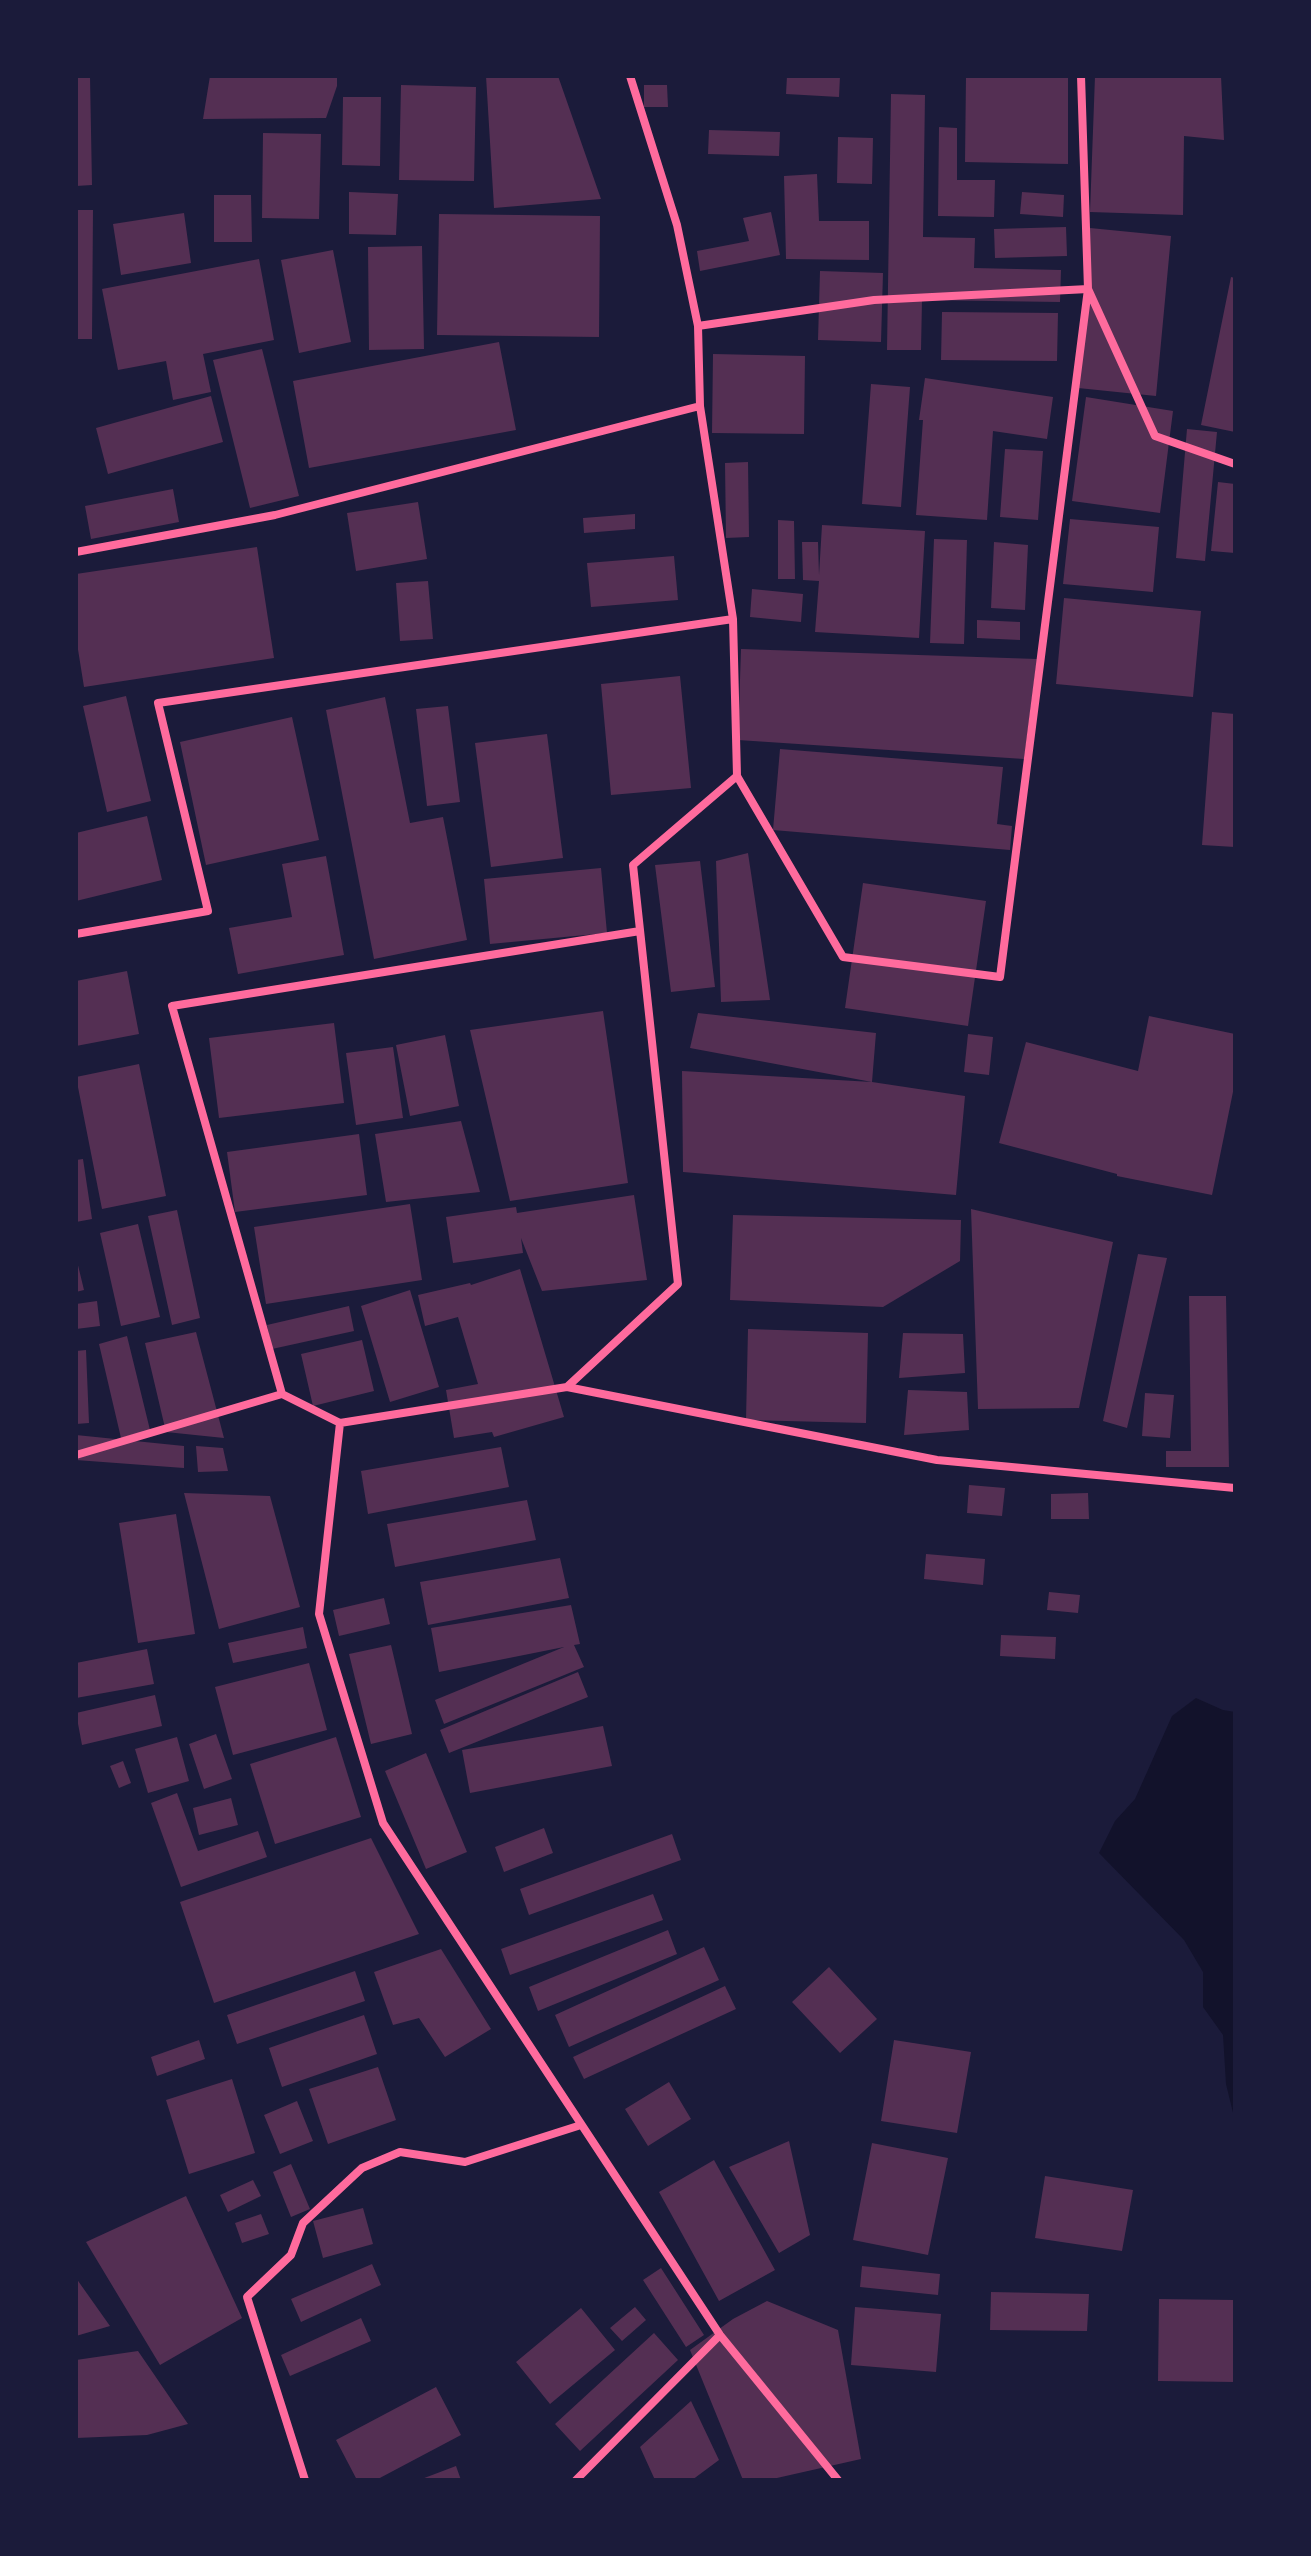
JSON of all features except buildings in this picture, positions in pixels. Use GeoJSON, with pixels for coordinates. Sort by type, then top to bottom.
{"type":"FeatureCollection","features":[{"type":"Feature","properties":{"kind":"street"},"geometry":{"type":"LineString","coordinates":[[630,76],[677,225],[698,326],[700,406],[733,619],[737,776],[843,957],[1000,977],[1088,289],[1081,76]]}},
{"type":"Feature","properties":{"kind":"street"},"geometry":{"type":"LineString","coordinates":[[698,326],[874,300],[1088,289]]}},
{"type":"Feature","properties":{"kind":"street"},"geometry":{"type":"LineString","coordinates":[[1088,289],[1155,436],[1235,464]]}},
{"type":"Feature","properties":{"kind":"street"},"geometry":{"type":"LineString","coordinates":[[76,552],[275,515],[700,406]]}},
{"type":"Feature","properties":{"kind":"street"},"geometry":{"type":"LineString","coordinates":[[76,934],[208,911],[158,703],[733,619]]}},
{"type":"Feature","properties":{"kind":"street"},"geometry":{"type":"LineString","coordinates":[[567,1387],[678,1284],[633,865],[737,776]]}},
{"type":"Feature","properties":{"kind":"street"},"geometry":{"type":"LineString","coordinates":[[282,1394],[172,1006],[640,931]]}},
{"type":"Feature","properties":{"kind":"street"},"geometry":{"type":"LineString","coordinates":[[76,1455],[282,1394],[340,1423],[567,1387],[937,1460],[1235,1488]]}},
{"type":"Feature","properties":{"kind":"street"},"geometry":{"type":"LineString","coordinates":[[340,1423],[319,1614],[383,1823],[720,2335],[838,2480]]}},
{"type":"Feature","properties":{"kind":"street"},"geometry":{"type":"LineString","coordinates":[[305,2480],[247,2297],[291,2255],[303,2223],[362,2168],[400,2152],[465,2162],[581,2125]]}},
{"type":"Feature","properties":{"kind":"street"},"geometry":{"type":"LineString","coordinates":[[576,2480],[720,2335]]}},
{"type":"Feature","properties":{"kind":"shaded area"},"geometry":{"type":"Polygon","coordinates":[[[1196,1698],[1235,1712],[1235,2121],[1226,2084],[1223,2035],[1203,2007],[1203,1972],[1184,1940],[1099,1853],[1115,1821],[1135,1799],[1172,1716],[1196,1698]]]}}]}
